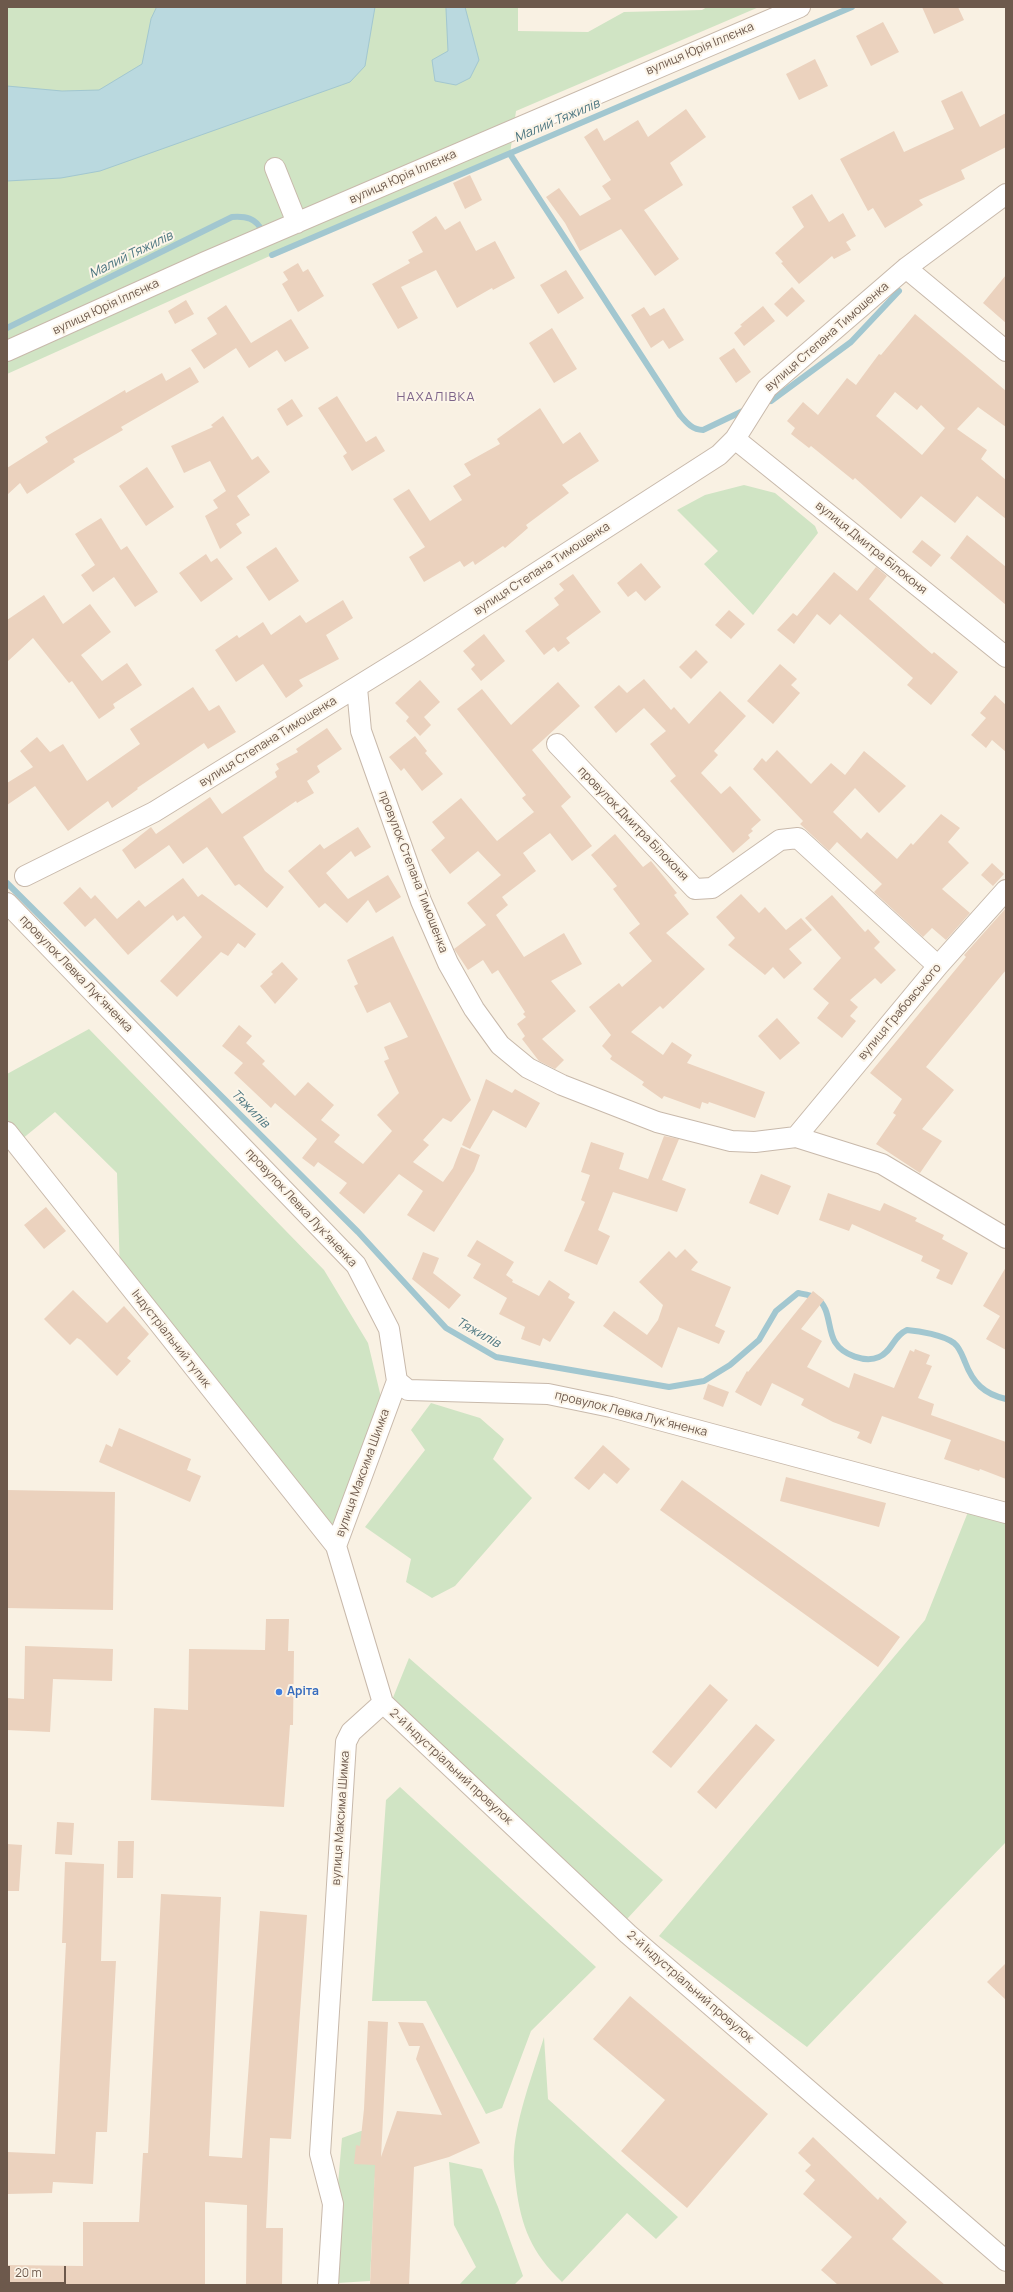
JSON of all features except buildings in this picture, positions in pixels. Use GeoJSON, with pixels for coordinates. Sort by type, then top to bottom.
{"type":"FeatureCollection","features":[{"type":"Feature","properties":{"kind":"street","name":"вулиця Юрія Іллєнка"},"geometry":{"type":"LineString","coordinates":[[7,351],[205,262],[298,223],[493,137],[800,7]]}},
{"type":"Feature","properties":{"kind":"street"},"geometry":{"type":"LineString","coordinates":[[275,168],[298,223]]}},
{"type":"Feature","properties":{"kind":"street","name":"вулиця Степана Тимошенка"},"geometry":{"type":"LineString","coordinates":[[25,876],[154,812],[356,688],[719,455],[735,439],[767,388],[906,268],[1006,194]]}},
{"type":"Feature","properties":{"kind":"street"},"geometry":{"type":"LineString","coordinates":[[906,268],[1006,351]]}},
{"type":"Feature","properties":{"kind":"street","name":"вулиця Дмитра Білоконя"},"geometry":{"type":"LineString","coordinates":[[735,439],[1006,657]]}},
{"type":"Feature","properties":{"kind":"street","name":"провулок Степана Тимошенка"},"geometry":{"type":"LineString","coordinates":[[356,688],[361,731],[421,901],[448,963],[474,1009],[500,1045],[528,1068],[548,1078],[657,1122],[732,1141],[755,1142],[796,1137],[882,1164],[1006,1238]]}},
{"type":"Feature","properties":{"kind":"street","name":"провулок Дмитра Білоконя"},"geometry":{"type":"LineString","coordinates":[[557,744],[694,889],[712,888],[780,840],[798,838],[938,966]]}},
{"type":"Feature","properties":{"kind":"street","name":"вулиця Грабовського"},"geometry":{"type":"LineString","coordinates":[[796,1137],[938,966],[1006,890]]}},
{"type":"Feature","properties":{"kind":"street","name":"провулок Левка Лукʼяненка"},"geometry":{"type":"LineString","coordinates":[[7,903],[356,1265],[388,1329],[397,1382],[408,1390],[548,1394],[611,1407],[1006,1513]]}},
{"type":"Feature","properties":{"kind":"street","name":"Індустріальний тупик"},"geometry":{"type":"LineString","coordinates":[[7,1132],[336,1546]]}},
{"type":"Feature","properties":{"kind":"street","name":"вулиця Максима Шимка"},"geometry":{"type":"LineString","coordinates":[[328,2285],[333,2204],[320,2154],[346,1742],[351,1732],[382,1703],[336,1546],[397,1382]]}},
{"type":"Feature","properties":{"kind":"street","name":"2-й Індустріальний провулок"},"geometry":{"type":"LineString","coordinates":[[382,1703],[628,1934],[1006,2261]]}},
{"type":"Feature","properties":{"kind":"green space"},"geometry":{"type":"Polygon","coordinates":[[[7,7],[518,7],[518,31],[588,32],[624,12],[702,10],[707,7],[759,7],[516,111],[510,154],[272,255],[7,374],[7,7]]]}},
{"type":"Feature","properties":{"kind":"green space"},"geometry":{"type":"Polygon","coordinates":[[[744,485],[775,493],[815,526],[818,533],[753,615],[704,564],[718,551],[677,510],[705,495],[744,485]]]}},
{"type":"Feature","properties":{"kind":"green space"},"geometry":{"type":"Polygon","coordinates":[[[89,1029],[324,1270],[368,1343],[385,1414],[336,1546],[120,1275],[117,1173],[55,1112],[16,1144],[7,1132],[7,1074],[89,1029]]]}},
{"type":"Feature","properties":{"kind":"green space"},"geometry":{"type":"Polygon","coordinates":[[[431,1403],[480,1418],[504,1439],[493,1459],[532,1498],[455,1586],[432,1598],[406,1582],[411,1559],[365,1527],[425,1450],[411,1430],[431,1403]]]}},
{"type":"Feature","properties":{"kind":"green space"},"geometry":{"type":"Polygon","coordinates":[[[968,1512],[1006,1523],[1006,1842],[807,2047],[659,1936],[925,1620],[968,1512]]]}},
{"type":"Feature","properties":{"kind":"green space"},"geometry":{"type":"Polygon","coordinates":[[[409,1658],[663,1880],[627,1919],[392,1700],[409,1658]]]}},
{"type":"Feature","properties":{"kind":"green space"},"geometry":{"type":"Polygon","coordinates":[[[400,1787],[596,1967],[531,2031],[502,2108],[486,2114],[426,2001],[372,2001],[386,1800],[400,1787]]]}},
{"type":"Feature","properties":{"kind":"green space"},"geometry":{"type":"Polygon","coordinates":[[[544,2037],[548,2099],[678,2217],[656,2239],[627,2213],[562,2282],[543,2261],[525,2227],[518,2201],[514,2165],[514,2152],[518,2123],[544,2037]]]}},
{"type":"Feature","properties":{"kind":"green space"},"geometry":{"type":"Polygon","coordinates":[[[361,2131],[372,2132],[376,2154],[370,2281],[337,2283],[338,2184],[342,2138],[361,2131]]]}},
{"type":"Feature","properties":{"kind":"green space"},"geometry":{"type":"Polygon","coordinates":[[[449,2162],[482,2169],[498,2207],[523,2276],[514,2285],[459,2285],[476,2267],[454,2225],[449,2162]]]}},
{"type":"Feature","properties":{"kind":"water"},"geometry":{"type":"Polygon","coordinates":[[[157,7],[375,7],[365,66],[350,82],[100,171],[61,178],[7,181],[7,86],[62,91],[99,90],[142,64],[151,19],[157,7]]]}},
{"type":"Feature","properties":{"kind":"water"},"geometry":{"type":"Polygon","coordinates":[[[447,7],[465,7],[479,60],[470,78],[456,85],[435,81],[432,60],[448,51],[447,7]]]}},
{"type":"Feature","properties":{"kind":"waterway","name":"Малий Тяжилів"},"geometry":{"type":"LineString","coordinates":[[272,255],[852,7]]}},
{"type":"Feature","properties":{"kind":"waterway"},"geometry":{"type":"LineString","coordinates":[[510,154],[680,415],[692,427],[703,430],[747,409]]}},
{"type":"Feature","properties":{"kind":"waterway","name":"Малий Тяжилів"},"geometry":{"type":"LineString","coordinates":[[7,328],[232,217],[250,219],[257,223],[262,231]]}},
{"type":"Feature","properties":{"kind":"waterway"},"geometry":{"type":"LineString","coordinates":[[771,401],[851,342],[899,291]]}},
{"type":"Feature","properties":{"kind":"waterway","name":"Тяжилів"},"geometry":{"type":"LineString","coordinates":[[7,883],[358,1232],[446,1328],[496,1357],[669,1387],[704,1381],[730,1365],[759,1340],[776,1311],[798,1293],[812,1296],[821,1302],[826,1312],[835,1342],[843,1351],[855,1357],[873,1359],[887,1352],[899,1336],[907,1330],[925,1332],[954,1343],[961,1352],[968,1369],[976,1382],[985,1391],[1006,1399]]}},
{"type":"Feature","properties":{"kind":"place","name":"Аріта"},"geometry":{"type":"Point","coordinates":[279,1692]}},
{"type":"Feature","properties":{"kind":"district","name":"НАХАЛІВКА"},"geometry":{"type":"Point","coordinates":[436,397]}}]}
